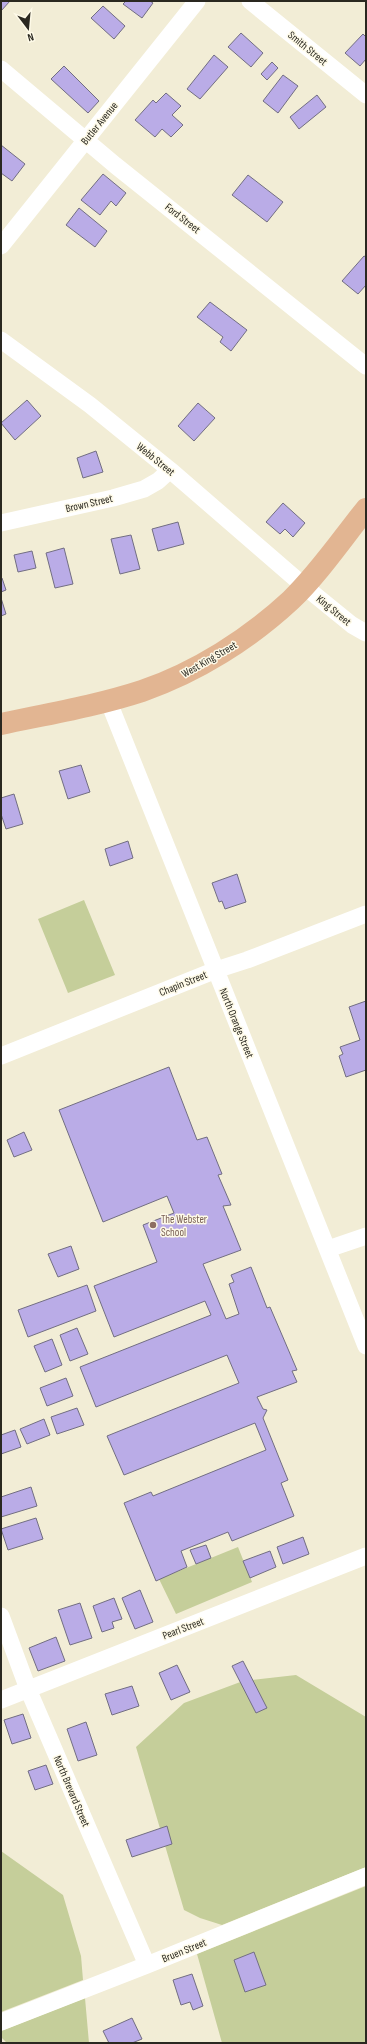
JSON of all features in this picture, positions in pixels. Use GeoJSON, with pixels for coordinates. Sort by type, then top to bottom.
{"type":"FeatureCollection","features":[{"type":"Feature","properties":{"kind":"main road","name":"West King Street"},"geometry":{"type":"LineString","coordinates":[[1,724],[142,691],[178,676],[213,658],[261,625],[304,586],[366,509]]}},
{"type":"Feature","properties":{"kind":"street","name":"Butler Avenue"},"geometry":{"type":"LineString","coordinates":[[1,246],[197,1]]}},
{"type":"Feature","properties":{"kind":"street","name":"Smith Street"},"geometry":{"type":"LineString","coordinates":[[250,1],[366,95]]}},
{"type":"Feature","properties":{"kind":"street","name":"Ford Street"},"geometry":{"type":"LineString","coordinates":[[1,69],[85,140],[366,366]]}},
{"type":"Feature","properties":{"kind":"street","name":"Webb Street"},"geometry":{"type":"LineString","coordinates":[[1,340],[90,405],[170,470],[304,586]]}},
{"type":"Feature","properties":{"kind":"street","name":"Brown Street"},"geometry":{"type":"LineString","coordinates":[[1,523],[114,498],[144,489],[158,481],[170,470]]}},
{"type":"Feature","properties":{"kind":"street","name":"King Street"},"geometry":{"type":"LineString","coordinates":[[304,586],[352,625],[366,633]]}},
{"type":"Feature","properties":{"kind":"street","name":"North Orange Street"},"geometry":{"type":"LineString","coordinates":[[108,700],[366,1346]]}},
{"type":"Feature","properties":{"kind":"street","name":"Chapin Street"},"geometry":{"type":"LineString","coordinates":[[1,1056],[216,970],[247,960],[366,914]]}},
{"type":"Feature","properties":{"kind":"street"},"geometry":{"type":"LineString","coordinates":[[328,1249],[366,1236]]}},
{"type":"Feature","properties":{"kind":"street","name":"Pearl Street"},"geometry":{"type":"LineString","coordinates":[[1,1700],[366,1556]]}},
{"type":"Feature","properties":{"kind":"street","name":"North Brevard Street"},"geometry":{"type":"LineString","coordinates":[[1,1616],[28,1689],[148,1965]]}},
{"type":"Feature","properties":{"kind":"street","name":"Bruen Street"},"geometry":{"type":"LineString","coordinates":[[1,2022],[148,1965],[366,1876]]}},
{"type":"Feature","properties":{"kind":"green space"},"geometry":{"type":"Polygon","coordinates":[[[84,900],[115,975],[68,993],[38,919],[84,900]]]}},
{"type":"Feature","properties":{"kind":"green space"},"geometry":{"type":"Polygon","coordinates":[[[238,1547],[252,1582],[176,1614],[159,1579],[238,1547]]]}},
{"type":"Feature","properties":{"kind":"green space"},"geometry":{"type":"Polygon","coordinates":[[[296,1675],[366,1717],[366,1867],[222,1925],[200,1918],[184,1910],[136,1747],[184,1703],[243,1681],[296,1675]]]}},
{"type":"Feature","properties":{"kind":"green space"},"geometry":{"type":"Polygon","coordinates":[[[1,1851],[63,1895],[81,1956],[83,1980],[1,2012],[1,1851]]]}},
{"type":"Feature","properties":{"kind":"green space"},"geometry":{"type":"Polygon","coordinates":[[[366,1886],[366,2043],[222,2043],[197,1954],[366,1886]]]}},
{"type":"Feature","properties":{"kind":"green space"},"geometry":{"type":"Polygon","coordinates":[[[85,1998],[89,2043],[7,2043],[1,2037],[1,2031],[85,1998]]]}},
{"type":"Feature","properties":{"kind":"building"},"geometry":{"type":"Polygon","coordinates":[[[1,1],[10,1],[1,11],[1,1]]]}},
{"type":"Feature","properties":{"kind":"building"},"geometry":{"type":"Polygon","coordinates":[[[126,1],[150,1],[153,3],[142,18],[123,4],[126,1]]]}},
{"type":"Feature","properties":{"kind":"building"},"geometry":{"type":"Polygon","coordinates":[[[103,6],[125,26],[114,39],[91,18],[103,6]]]}},
{"type":"Feature","properties":{"kind":"building"},"geometry":{"type":"Polygon","coordinates":[[[241,33],[263,53],[251,67],[228,47],[241,33]]]}},
{"type":"Feature","properties":{"kind":"building"},"geometry":{"type":"Polygon","coordinates":[[[363,34],[366,37],[366,59],[360,66],[345,53],[363,34]]]}},
{"type":"Feature","properties":{"kind":"building"},"geometry":{"type":"Polygon","coordinates":[[[214,55],[228,67],[200,99],[187,89],[214,55]]]}},
{"type":"Feature","properties":{"kind":"building"},"geometry":{"type":"Polygon","coordinates":[[[272,62],[278,68],[267,80],[261,74],[272,62]]]}},
{"type":"Feature","properties":{"kind":"building"},"geometry":{"type":"Polygon","coordinates":[[[64,66],[99,101],[88,113],[51,79],[64,66]]]}},
{"type":"Feature","properties":{"kind":"building"},"geometry":{"type":"Polygon","coordinates":[[[283,75],[298,86],[278,113],[263,101],[283,75]]]}},
{"type":"Feature","properties":{"kind":"building"},"geometry":{"type":"Polygon","coordinates":[[[166,93],[181,106],[172,115],[183,125],[171,137],[162,129],[155,137],[135,120],[153,100],[156,103],[166,93]]]}},
{"type":"Feature","properties":{"kind":"building"},"geometry":{"type":"Polygon","coordinates":[[[317,95],[326,107],[299,129],[290,117],[317,95]]]}},
{"type":"Feature","properties":{"kind":"building"},"geometry":{"type":"Polygon","coordinates":[[[1,145],[25,164],[12,181],[1,173],[1,145]]]}},
{"type":"Feature","properties":{"kind":"building"},"geometry":{"type":"Polygon","coordinates":[[[103,174],[126,193],[116,206],[111,201],[100,215],[81,200],[103,174]]]}},
{"type":"Feature","properties":{"kind":"building"},"geometry":{"type":"Polygon","coordinates":[[[248,175],[283,202],[267,222],[232,195],[248,175]]]}},
{"type":"Feature","properties":{"kind":"building"},"geometry":{"type":"Polygon","coordinates":[[[79,208],[107,231],[95,247],[66,225],[79,208]]]}},
{"type":"Feature","properties":{"kind":"building"},"geometry":{"type":"Polygon","coordinates":[[[364,256],[366,257],[366,285],[358,294],[342,281],[364,256]]]}},
{"type":"Feature","properties":{"kind":"building"},"geometry":{"type":"Polygon","coordinates":[[[210,302],[247,330],[231,351],[220,342],[223,337],[197,317],[210,302]]]}},
{"type":"Feature","properties":{"kind":"building"},"geometry":{"type":"Polygon","coordinates":[[[27,400],[41,416],[15,440],[1,423],[27,400]]]}},
{"type":"Feature","properties":{"kind":"building"},"geometry":{"type":"Polygon","coordinates":[[[198,403],[215,418],[194,441],[178,426],[198,403]]]}},
{"type":"Feature","properties":{"kind":"building"},"geometry":{"type":"Polygon","coordinates":[[[96,451],[103,472],[83,478],[77,458],[96,451]]]}},
{"type":"Feature","properties":{"kind":"building"},"geometry":{"type":"Polygon","coordinates":[[[283,503],[305,523],[293,537],[285,529],[280,534],[266,522],[283,503]]]}},
{"type":"Feature","properties":{"kind":"building"},"geometry":{"type":"Polygon","coordinates":[[[178,522],[184,544],[158,551],[152,529],[178,522]]]}},
{"type":"Feature","properties":{"kind":"building"},"geometry":{"type":"Polygon","coordinates":[[[131,535],[140,569],[120,574],[111,539],[131,535]]]}},
{"type":"Feature","properties":{"kind":"building"},"geometry":{"type":"Polygon","coordinates":[[[64,548],[73,584],[55,588],[46,553],[64,548]]]}},
{"type":"Feature","properties":{"kind":"building"},"geometry":{"type":"Polygon","coordinates":[[[32,551],[36,568],[18,572],[14,555],[32,551]]]}},
{"type":"Feature","properties":{"kind":"building"},"geometry":{"type":"Polygon","coordinates":[[[2,578],[6,590],[1,592],[1,579],[2,578]]]}},
{"type":"Feature","properties":{"kind":"building"},"geometry":{"type":"Polygon","coordinates":[[[1,598],[6,614],[1,616],[1,598]]]}},
{"type":"Feature","properties":{"kind":"building"},"geometry":{"type":"Polygon","coordinates":[[[81,765],[90,792],[68,799],[59,771],[81,765]]]}},
{"type":"Feature","properties":{"kind":"building"},"geometry":{"type":"Polygon","coordinates":[[[14,794],[23,824],[6,829],[1,814],[1,798],[14,794]]]}},
{"type":"Feature","properties":{"kind":"building"},"geometry":{"type":"Polygon","coordinates":[[[128,841],[133,858],[110,866],[105,849],[128,841]]]}},
{"type":"Feature","properties":{"kind":"building"},"geometry":{"type":"Polygon","coordinates":[[[237,874],[246,902],[225,909],[222,901],[219,902],[212,883],[237,874]]]}},
{"type":"Feature","properties":{"kind":"building"},"geometry":{"type":"Polygon","coordinates":[[[366,1001],[366,1070],[346,1077],[339,1056],[343,1054],[340,1047],[360,1040],[349,1007],[366,1001]]]}},
{"type":"Feature","properties":{"kind":"building"},"geometry":{"type":"Polygon","coordinates":[[[169,1067],[197,1140],[207,1137],[222,1174],[218,1175],[231,1205],[223,1206],[241,1250],[203,1264],[226,1319],[239,1314],[229,1284],[234,1282],[231,1275],[251,1267],[267,1308],[270,1307],[297,1370],[292,1371],[297,1382],[257,1397],[263,1409],[267,1410],[263,1418],[288,1480],[281,1483],[294,1516],[232,1541],[228,1532],[181,1551],[187,1567],[156,1581],[124,1503],[151,1492],[153,1496],[266,1450],[255,1423],[124,1475],[107,1436],[239,1383],[227,1355],[96,1407],[80,1367],[211,1315],[205,1301],[114,1337],[94,1286],[157,1262],[143,1225],[174,1213],[167,1196],[103,1222],[59,1110],[169,1067]]]}},
{"type":"Feature","properties":{"kind":"building"},"geometry":{"type":"Polygon","coordinates":[[[24,1132],[32,1150],[14,1157],[7,1140],[24,1132]]]}},
{"type":"Feature","properties":{"kind":"building"},"geometry":{"type":"Polygon","coordinates":[[[71,1246],[79,1269],[58,1277],[48,1254],[71,1246]]]}},
{"type":"Feature","properties":{"kind":"building"},"geometry":{"type":"Polygon","coordinates":[[[87,1285],[96,1311],[28,1337],[18,1310],[87,1285]]]}},
{"type":"Feature","properties":{"kind":"building"},"geometry":{"type":"Polygon","coordinates":[[[77,1328],[88,1354],[70,1361],[60,1335],[77,1328]]]}},
{"type":"Feature","properties":{"kind":"building"},"geometry":{"type":"Polygon","coordinates":[[[52,1339],[62,1365],[45,1372],[34,1346],[52,1339]]]}},
{"type":"Feature","properties":{"kind":"building"},"geometry":{"type":"Polygon","coordinates":[[[66,1378],[73,1396],[47,1406],[40,1388],[66,1378]]]}},
{"type":"Feature","properties":{"kind":"building"},"geometry":{"type":"Polygon","coordinates":[[[77,1408],[84,1425],[57,1434],[51,1417],[77,1408]]]}},
{"type":"Feature","properties":{"kind":"building"},"geometry":{"type":"Polygon","coordinates":[[[44,1419],[50,1435],[27,1444],[20,1429],[44,1419]]]}},
{"type":"Feature","properties":{"kind":"building"},"geometry":{"type":"Polygon","coordinates":[[[15,1430],[21,1447],[1,1454],[1,1435],[15,1430]]]}},
{"type":"Feature","properties":{"kind":"building"},"geometry":{"type":"Polygon","coordinates":[[[31,1487],[37,1506],[1,1517],[1,1497],[31,1487]]]}},
{"type":"Feature","properties":{"kind":"building"},"geometry":{"type":"Polygon","coordinates":[[[36,1518],[43,1539],[8,1550],[1,1529],[36,1518]]]}},
{"type":"Feature","properties":{"kind":"building"},"geometry":{"type":"Polygon","coordinates":[[[303,1537],[309,1554],[283,1564],[277,1547],[303,1537]]]}},
{"type":"Feature","properties":{"kind":"building"},"geometry":{"type":"Polygon","coordinates":[[[206,1545],[211,1558],[196,1564],[190,1550],[206,1545]]]}},
{"type":"Feature","properties":{"kind":"building"},"geometry":{"type":"Polygon","coordinates":[[[270,1551],[276,1567],[250,1578],[243,1561],[270,1551]]]}},
{"type":"Feature","properties":{"kind":"building"},"geometry":{"type":"Polygon","coordinates":[[[140,1590],[153,1622],[135,1629],[122,1598],[140,1590]]]}},
{"type":"Feature","properties":{"kind":"building"},"geometry":{"type":"Polygon","coordinates":[[[114,1598],[122,1619],[112,1622],[114,1628],[102,1632],[93,1606],[114,1598]]]}},
{"type":"Feature","properties":{"kind":"building"},"geometry":{"type":"Polygon","coordinates":[[[80,1603],[92,1638],[70,1645],[58,1610],[80,1603]]]}},
{"type":"Feature","properties":{"kind":"building"},"geometry":{"type":"Polygon","coordinates":[[[56,1637],[65,1661],[38,1671],[29,1648],[56,1637]]]}},
{"type":"Feature","properties":{"kind":"building"},"geometry":{"type":"Polygon","coordinates":[[[243,1661],[267,1708],[256,1713],[232,1666],[243,1661]]]}},
{"type":"Feature","properties":{"kind":"building"},"geometry":{"type":"Polygon","coordinates":[[[177,1665],[190,1692],[171,1700],[159,1673],[177,1665]]]}},
{"type":"Feature","properties":{"kind":"building"},"geometry":{"type":"Polygon","coordinates":[[[132,1686],[139,1706],[112,1715],[105,1694],[132,1686]]]}},
{"type":"Feature","properties":{"kind":"building"},"geometry":{"type":"Polygon","coordinates":[[[23,1714],[31,1738],[12,1744],[4,1720],[23,1714]]]}},
{"type":"Feature","properties":{"kind":"building"},"geometry":{"type":"Polygon","coordinates":[[[86,1722],[97,1755],[78,1761],[67,1729],[86,1722]]]}},
{"type":"Feature","properties":{"kind":"building"},"geometry":{"type":"Polygon","coordinates":[[[46,1765],[53,1784],[35,1790],[28,1771],[46,1765]]]}},
{"type":"Feature","properties":{"kind":"building"},"geometry":{"type":"Polygon","coordinates":[[[167,1826],[172,1844],[132,1857],[126,1840],[167,1826]]]}},
{"type":"Feature","properties":{"kind":"building"},"geometry":{"type":"Polygon","coordinates":[[[254,1952],[266,1985],[245,1992],[234,1960],[254,1952]]]}},
{"type":"Feature","properties":{"kind":"building"},"geometry":{"type":"Polygon","coordinates":[[[192,1974],[203,2006],[193,2010],[190,2002],[181,2005],[173,1980],[192,1974]]]}},
{"type":"Feature","properties":{"kind":"building"},"geometry":{"type":"Polygon","coordinates":[[[132,2018],[142,2039],[132,2043],[109,2043],[103,2031],[132,2018]]]}},
{"type":"Feature","properties":{"kind":"place","name":"The Webster School"},"geometry":{"type":"Point","coordinates":[153,1225]}}]}
